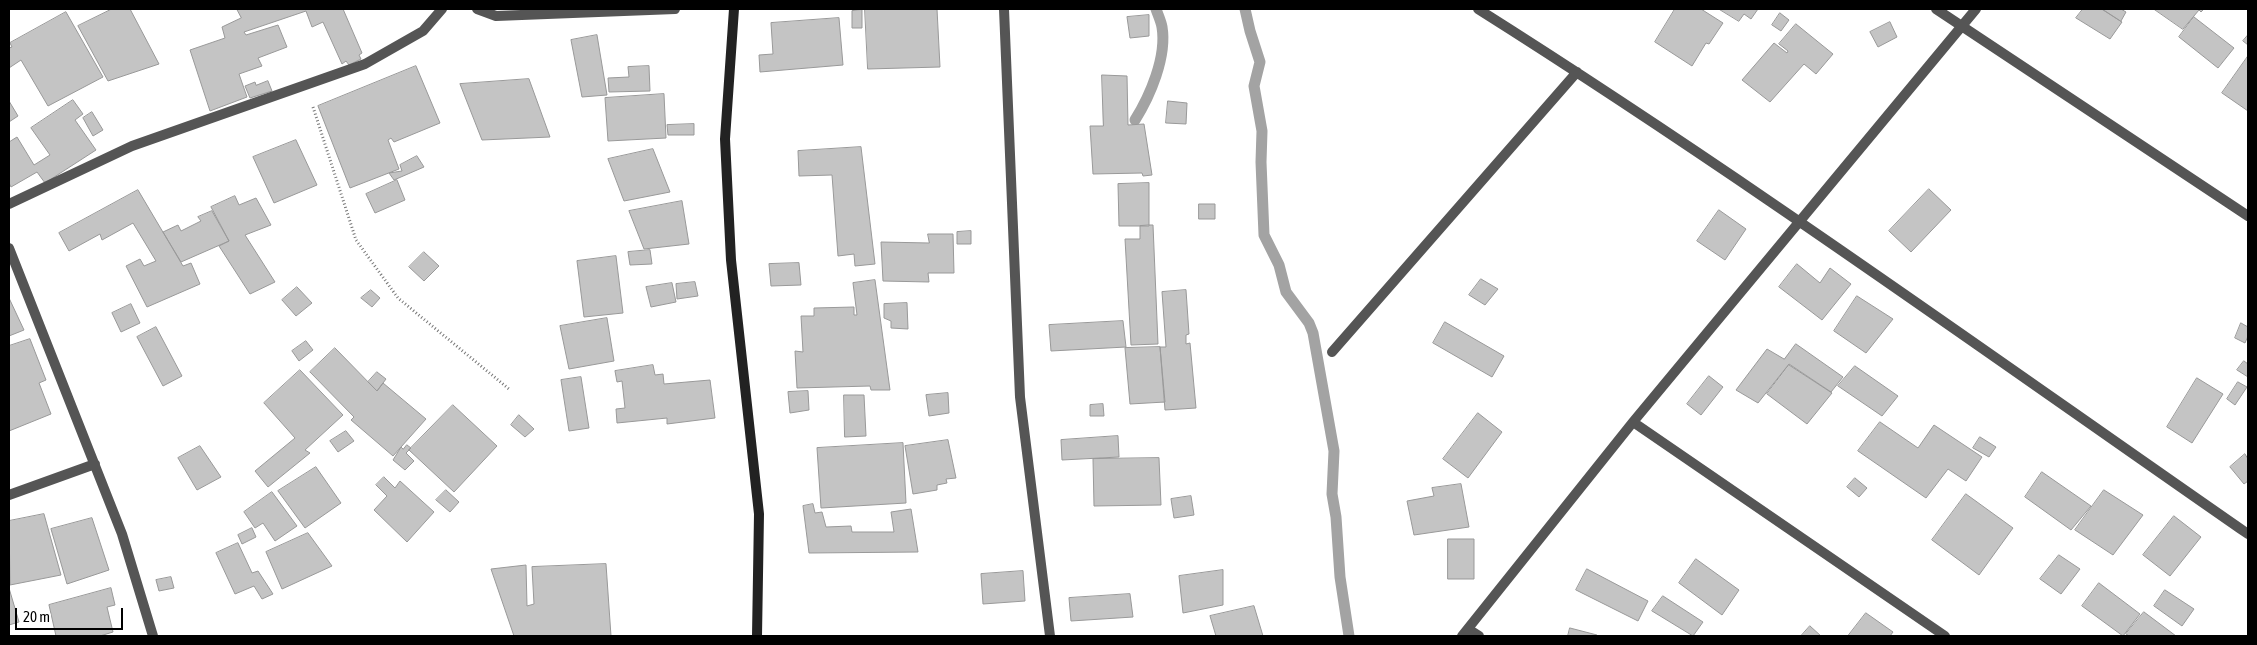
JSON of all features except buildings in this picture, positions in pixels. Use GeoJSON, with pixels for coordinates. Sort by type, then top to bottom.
{"type":"FeatureCollection","features":[{"type":"Feature","properties":{"kind":"main road"},"geometry":{"type":"LineString","coordinates":[[734,9],[726,139],[731,260],[759,514],[757,636]]}},
{"type":"Feature","properties":{"kind":"street"},"geometry":{"type":"LineString","coordinates":[[9,204],[132,146],[365,64],[423,31],[442,9]]}},
{"type":"Feature","properties":{"kind":"street"},"geometry":{"type":"LineString","coordinates":[[477,9],[496,16],[675,9]]}},
{"type":"Feature","properties":{"kind":"street"},"geometry":{"type":"LineString","coordinates":[[1004,9],[1020,397],[1050,636]]}},
{"type":"Feature","properties":{"kind":"street"},"geometry":{"type":"LineString","coordinates":[[1478,9],[1577,72],[1798,222],[2248,534]]}},
{"type":"Feature","properties":{"kind":"street"},"geometry":{"type":"LineString","coordinates":[[1936,9],[2248,216]]}},
{"type":"Feature","properties":{"kind":"street"},"geometry":{"type":"LineString","coordinates":[[1479,636],[1465,633],[1633,422],[1976,9]]}},
{"type":"Feature","properties":{"kind":"street"},"geometry":{"type":"LineString","coordinates":[[1332,352],[1577,72]]}},
{"type":"Feature","properties":{"kind":"street"},"geometry":{"type":"LineString","coordinates":[[9,248],[122,534],[154,636]]}},
{"type":"Feature","properties":{"kind":"street"},"geometry":{"type":"LineString","coordinates":[[1633,422],[1945,636]]}},
{"type":"Feature","properties":{"kind":"street"},"geometry":{"type":"LineString","coordinates":[[9,495],[95,464]]}},
{"type":"Feature","properties":{"kind":"path"},"geometry":{"type":"LineString","coordinates":[[306,85],[356,240],[398,298],[509,389]]}},
{"type":"Feature","properties":{"kind":"waterway"},"geometry":{"type":"LineString","coordinates":[[1135,120],[1146,100],[1160,63],[1163,39],[1162,27],[1156,9]]}},
{"type":"Feature","properties":{"kind":"waterway"},"geometry":{"type":"LineString","coordinates":[[1245,9],[1260,62],[1254,86],[1262,131],[1261,162],[1264,235],[1279,265],[1286,292],[1309,323],[1313,333],[1334,451],[1332,494],[1336,517],[1340,577],[1349,636]]}}]}
